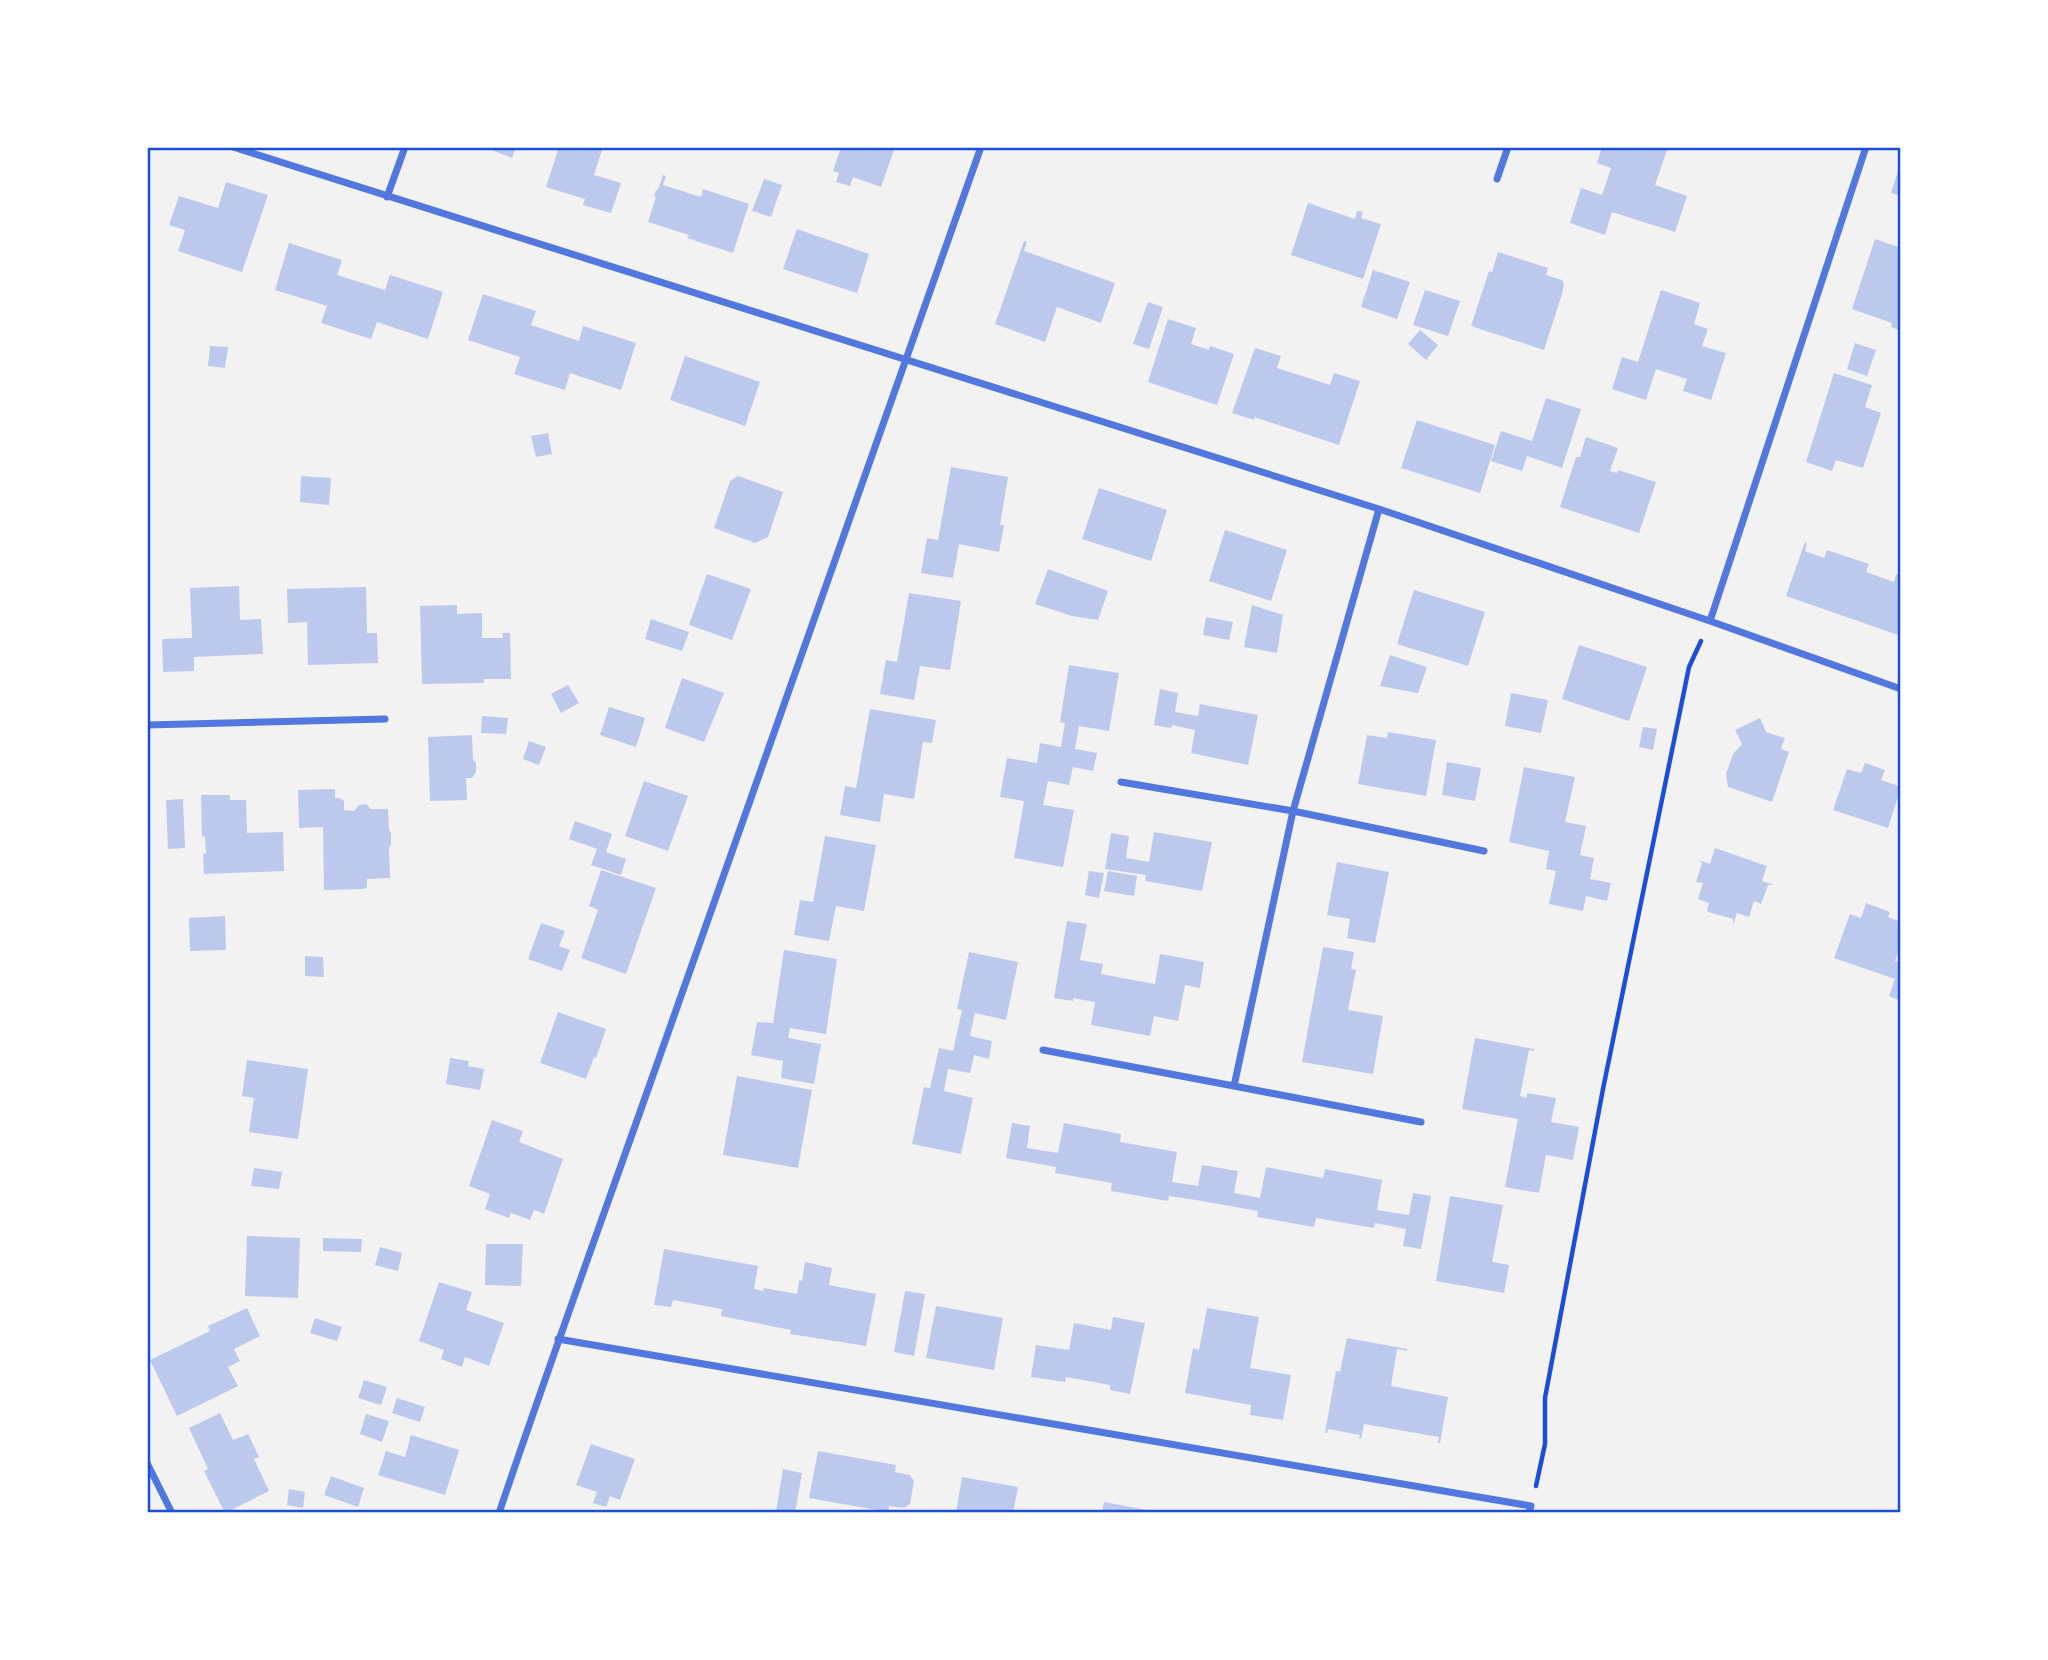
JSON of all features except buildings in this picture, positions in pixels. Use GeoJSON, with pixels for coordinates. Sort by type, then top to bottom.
{"type":"FeatureCollection","features":[{"type":"Feature","properties":{"kind":"street"},"geometry":{"type":"LineString","coordinates":[[233,147],[1379,509],[1901,689]]}},
{"type":"Feature","properties":{"kind":"street"},"geometry":{"type":"LineString","coordinates":[[387,197],[405,147]]}},
{"type":"Feature","properties":{"kind":"street"},"geometry":{"type":"LineString","coordinates":[[499,1513],[558,1339],[981,147]]}},
{"type":"Feature","properties":{"kind":"street"},"geometry":{"type":"LineString","coordinates":[[1497,179],[1508,147]]}},
{"type":"Feature","properties":{"kind":"street"},"geometry":{"type":"LineString","coordinates":[[1710,621],[1866,147]]}},
{"type":"Feature","properties":{"kind":"street"},"geometry":{"type":"LineString","coordinates":[[1234,1086],[1293,811],[1379,509]]}},
{"type":"Feature","properties":{"kind":"street"},"geometry":{"type":"LineString","coordinates":[[147,725],[385,719]]}},
{"type":"Feature","properties":{"kind":"street"},"geometry":{"type":"LineString","coordinates":[[1121,782],[1293,811],[1484,850]]}},
{"type":"Feature","properties":{"kind":"street"},"geometry":{"type":"LineString","coordinates":[[1043,1050],[1420,1122]]}},
{"type":"Feature","properties":{"kind":"street"},"geometry":{"type":"LineString","coordinates":[[558,1339],[1530,1510]]}},
{"type":"Feature","properties":{"kind":"street"},"geometry":{"type":"LineString","coordinates":[[147,1463],[172,1513]]}},
{"type":"Feature","properties":{"kind":"path"},"geometry":{"type":"LineString","coordinates":[[1530,1510],[1545,1444],[1545,1398],[1689,667],[1710,621]]}}]}
